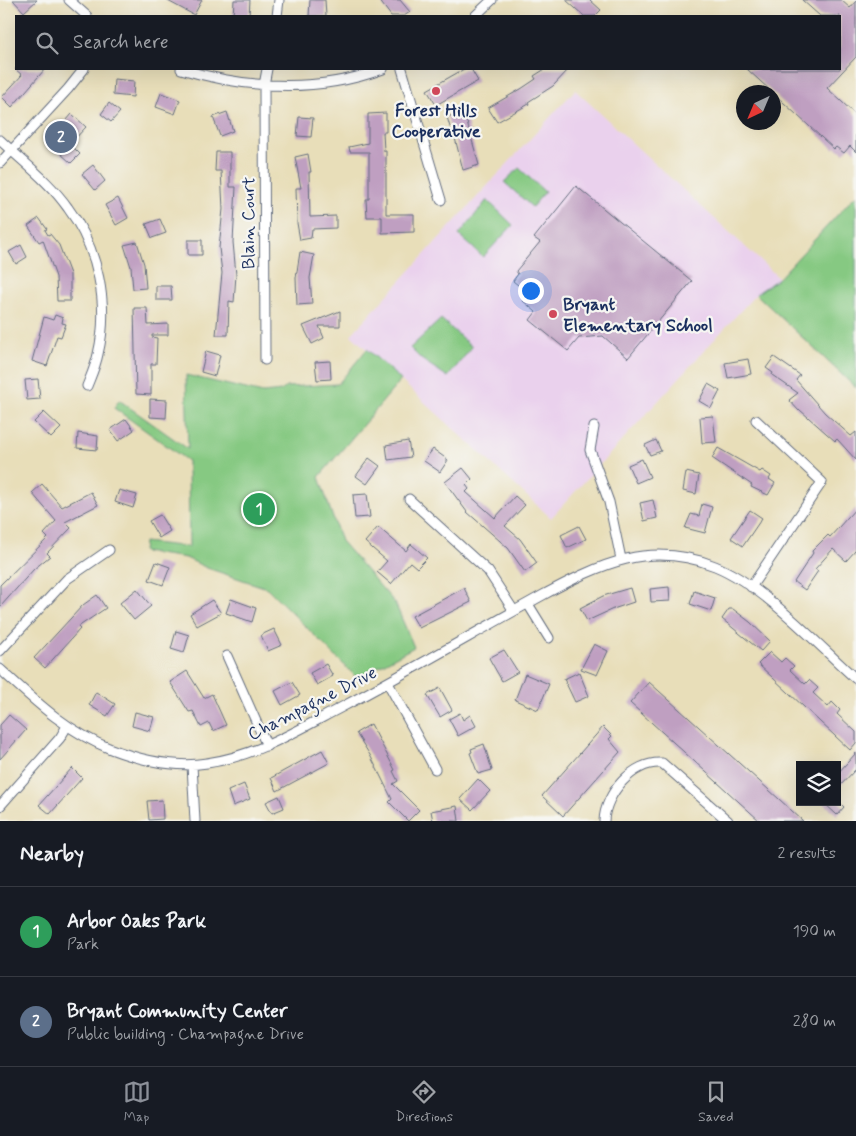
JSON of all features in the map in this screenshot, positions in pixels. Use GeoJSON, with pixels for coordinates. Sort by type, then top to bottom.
{"type":"FeatureCollection","features":[{"type":"Feature","properties":{"kind":"street"},"geometry":{"type":"LineString","coordinates":[[69,0],[87,15]]}},
{"type":"Feature","properties":{"kind":"street"},"geometry":{"type":"LineString","coordinates":[[278,15],[279,0]]}},
{"type":"Feature","properties":{"kind":"street"},"geometry":{"type":"LineString","coordinates":[[476,15],[492,0]]}},
{"type":"Feature","properties":{"kind":"street"},"geometry":{"type":"LineString","coordinates":[[0,162],[68,90],[83,70]]}},
{"type":"Feature","properties":{"kind":"street"},"geometry":{"type":"LineString","coordinates":[[185,70],[225,80],[289,86],[341,82],[380,70]]}},
{"type":"Feature","properties":{"kind":"street","name":"Blain Court"},"geometry":{"type":"LineString","coordinates":[[265,360],[264,85],[267,70]]}},
{"type":"Feature","properties":{"kind":"street"},"geometry":{"type":"LineString","coordinates":[[402,70],[441,200]]}},
{"type":"Feature","properties":{"kind":"street"},"geometry":{"type":"LineString","coordinates":[[0,140],[68,208],[82,229],[95,261],[102,312],[101,338],[98,356],[87,386]]}},
{"type":"Feature","properties":{"kind":"street"},"geometry":{"type":"LineString","coordinates":[[751,587],[822,482],[756,420]]}},
{"type":"Feature","properties":{"kind":"street"},"geometry":{"type":"LineString","coordinates":[[594,428],[590,450],[609,502],[621,559]]}},
{"type":"Feature","properties":{"kind":"street"},"geometry":{"type":"LineString","coordinates":[[409,499],[488,572],[514,611]]}},
{"type":"Feature","properties":{"kind":"street"},"geometry":{"type":"LineString","coordinates":[[0,651],[67,579],[109,550]]}},
{"type":"Feature","properties":{"kind":"street","name":"Champagne Drive"},"geometry":{"type":"LineString","coordinates":[[0,669],[67,726],[109,748],[144,759],[192,765],[238,757],[266,746],[388,683],[579,576],[621,559],[643,555],[692,559],[715,566],[751,587],[856,679]]}},
{"type":"Feature","properties":{"kind":"street"},"geometry":{"type":"LineString","coordinates":[[528,604],[550,638]]}},
{"type":"Feature","properties":{"kind":"street"},"geometry":{"type":"LineString","coordinates":[[227,656],[266,746]]}},
{"type":"Feature","properties":{"kind":"street"},"geometry":{"type":"LineString","coordinates":[[388,683],[436,769]]}},
{"type":"Feature","properties":{"kind":"street"},"geometry":{"type":"LineString","coordinates":[[0,806],[60,738],[67,726]]}},
{"type":"Feature","properties":{"kind":"street"},"geometry":{"type":"LineString","coordinates":[[604,821],[604,808],[611,796],[640,767],[652,762],[662,763],[728,821]]}},
{"type":"Feature","properties":{"kind":"street"},"geometry":{"type":"LineString","coordinates":[[192,765],[195,821]]}},
{"type":"Feature","properties":{"kind":"shaded area","name":"Bryant Elementary School"},"geometry":{"type":"Polygon","coordinates":[[[575,90],[779,278],[756,294],[551,518],[351,335],[575,90]]]}},
{"type":"Feature","properties":{"kind":"green space"},"geometry":{"type":"Polygon","coordinates":[[[519,168],[545,192],[532,207],[504,182],[519,168]]]}},
{"type":"Feature","properties":{"kind":"green space"},"geometry":{"type":"Polygon","coordinates":[[[856,195],[856,388],[756,294],[779,278],[856,195]]]}},
{"type":"Feature","properties":{"kind":"green space"},"geometry":{"type":"Polygon","coordinates":[[[487,200],[513,225],[483,257],[459,235],[487,200]]]}},
{"type":"Feature","properties":{"kind":"green space"},"geometry":{"type":"Polygon","coordinates":[[[441,319],[472,347],[448,377],[421,359],[410,348],[441,319]]]}},
{"type":"Feature","properties":{"kind":"green space"},"geometry":{"type":"Polygon","coordinates":[[[367,349],[401,380],[319,477],[341,541],[395,603],[414,647],[357,678],[267,588],[207,568],[186,558],[143,552],[144,542],[189,547],[188,461],[114,408],[119,400],[188,449],[186,375],[263,393],[281,391],[286,387],[338,384],[367,349]]]}},
{"type":"Feature","properties":{"kind":"building"},"geometry":{"type":"Polygon","coordinates":[[[13,0],[37,0],[24,12],[13,0]]]}},
{"type":"Feature","properties":{"kind":"building"},"geometry":{"type":"Polygon","coordinates":[[[166,0],[202,0],[194,15],[166,0]]]}},
{"type":"Feature","properties":{"kind":"building"},"geometry":{"type":"Polygon","coordinates":[[[234,0],[250,0],[249,15],[233,15],[234,0]]]}},
{"type":"Feature","properties":{"kind":"building"},"geometry":{"type":"Polygon","coordinates":[[[310,0],[325,0],[326,15],[309,15],[310,0]]]}},
{"type":"Feature","properties":{"kind":"building"},"geometry":{"type":"Polygon","coordinates":[[[379,0],[400,0],[410,12],[406,15],[390,15],[379,0]]]}},
{"type":"Feature","properties":{"kind":"building"},"geometry":{"type":"Polygon","coordinates":[[[566,0],[590,0],[601,10],[596,15],[583,15],[566,0]]]}},
{"type":"Feature","properties":{"kind":"building"},"geometry":{"type":"Polygon","coordinates":[[[802,0],[841,0],[850,8],[856,1],[856,57],[827,88],[856,115],[856,152],[850,146],[844,153],[836,147],[834,149],[781,100],[781,85],[764,85],[748,70],[841,70],[841,15],[819,15],[802,0]]]}},
{"type":"Feature","properties":{"kind":"building"},"geometry":{"type":"Polygon","coordinates":[[[16,70],[44,70],[12,107],[2,97],[22,75],[16,70]]]}},
{"type":"Feature","properties":{"kind":"building"},"geometry":{"type":"Polygon","coordinates":[[[462,70],[472,70],[478,81],[436,105],[427,90],[462,70]]]}},
{"type":"Feature","properties":{"kind":"building"},"geometry":{"type":"Polygon","coordinates":[[[543,70],[568,70],[553,86],[528,102],[529,104],[497,122],[488,108],[536,79],[534,76],[543,70]]]}},
{"type":"Feature","properties":{"kind":"building"},"geometry":{"type":"Polygon","coordinates":[[[114,79],[134,81],[133,97],[113,95],[114,79]]]}},
{"type":"Feature","properties":{"kind":"building"},"geometry":{"type":"Polygon","coordinates":[[[161,93],[180,100],[175,114],[156,107],[161,93]]]}},
{"type":"Feature","properties":{"kind":"building"},"geometry":{"type":"Polygon","coordinates":[[[109,103],[120,112],[111,122],[101,114],[109,103]]]}},
{"type":"Feature","properties":{"kind":"building"},"geometry":{"type":"Polygon","coordinates":[[[227,112],[233,131],[220,136],[213,117],[227,112]]]}},
{"type":"Feature","properties":{"kind":"building"},"geometry":{"type":"Polygon","coordinates":[[[464,112],[479,165],[463,170],[454,134],[452,134],[447,117],[464,112]]]}},
{"type":"Feature","properties":{"kind":"building"},"geometry":{"type":"Polygon","coordinates":[[[386,113],[386,132],[383,132],[384,151],[386,151],[386,214],[414,214],[414,232],[382,233],[382,217],[367,217],[366,199],[369,199],[369,152],[350,152],[349,147],[368,143],[368,114],[386,113]]]}},
{"type":"Feature","properties":{"kind":"building"},"geometry":{"type":"Polygon","coordinates":[[[72,114],[86,127],[70,144],[80,154],[71,163],[48,142],[72,114]]]}},
{"type":"Feature","properties":{"kind":"building"},"geometry":{"type":"Polygon","coordinates":[[[299,117],[313,118],[311,137],[297,136],[299,117]]]}},
{"type":"Feature","properties":{"kind":"building"},"geometry":{"type":"Polygon","coordinates":[[[216,152],[230,152],[230,187],[236,187],[233,242],[236,275],[234,302],[229,301],[228,335],[216,335],[222,273],[219,248],[223,209],[221,171],[215,171],[216,152]]]}},
{"type":"Feature","properties":{"kind":"building"},"geometry":{"type":"Polygon","coordinates":[[[308,154],[311,172],[309,172],[310,217],[336,216],[336,228],[312,229],[311,238],[300,240],[297,223],[296,188],[301,188],[295,157],[308,154]]]}},
{"type":"Feature","properties":{"kind":"building"},"geometry":{"type":"Polygon","coordinates":[[[93,165],[105,181],[95,190],[82,174],[93,165]]]}},
{"type":"Feature","properties":{"kind":"building"},"geometry":{"type":"Polygon","coordinates":[[[576,186],[692,281],[628,358],[603,336],[579,338],[568,351],[530,320],[536,312],[522,300],[528,293],[513,281],[518,274],[516,271],[540,242],[534,238],[576,186]]]}},
{"type":"Feature","properties":{"kind":"building"},"geometry":{"type":"Polygon","coordinates":[[[118,198],[128,218],[116,225],[105,205],[118,198]]]}},
{"type":"Feature","properties":{"kind":"building"},"geometry":{"type":"Polygon","coordinates":[[[39,218],[47,229],[45,230],[48,235],[50,234],[59,245],[70,274],[70,301],[57,301],[56,277],[43,240],[39,242],[28,226],[39,218]]]}},
{"type":"Feature","properties":{"kind":"building"},"geometry":{"type":"Polygon","coordinates":[[[160,219],[166,233],[152,238],[146,224],[160,219]]]}},
{"type":"Feature","properties":{"kind":"building"},"geometry":{"type":"Polygon","coordinates":[[[188,240],[202,240],[202,255],[188,255],[188,240]]]}},
{"type":"Feature","properties":{"kind":"building"},"geometry":{"type":"Polygon","coordinates":[[[137,242],[144,264],[146,288],[133,289],[131,267],[124,245],[137,242]]]}},
{"type":"Feature","properties":{"kind":"building"},"geometry":{"type":"Polygon","coordinates":[[[21,245],[27,257],[16,264],[9,252],[21,245]]]}},
{"type":"Feature","properties":{"kind":"building"},"geometry":{"type":"Polygon","coordinates":[[[300,252],[314,255],[310,278],[312,304],[297,305],[296,278],[300,252]]]}},
{"type":"Feature","properties":{"kind":"building"},"geometry":{"type":"Polygon","coordinates":[[[156,286],[171,286],[172,300],[156,300],[156,286]]]}},
{"type":"Feature","properties":{"kind":"building"},"geometry":{"type":"Polygon","coordinates":[[[134,308],[147,308],[148,325],[168,324],[168,335],[152,335],[152,337],[157,338],[156,364],[151,364],[151,395],[136,394],[134,308]]]}},
{"type":"Feature","properties":{"kind":"building"},"geometry":{"type":"Polygon","coordinates":[[[340,311],[340,326],[319,326],[324,338],[312,344],[303,326],[340,311]]]}},
{"type":"Feature","properties":{"kind":"building"},"geometry":{"type":"Polygon","coordinates":[[[55,315],[63,318],[62,323],[66,324],[61,337],[57,336],[47,366],[32,361],[44,317],[53,320],[55,315]]]}},
{"type":"Feature","properties":{"kind":"building"},"geometry":{"type":"Polygon","coordinates":[[[206,351],[220,355],[215,376],[201,372],[206,351]]]}},
{"type":"Feature","properties":{"kind":"building"},"geometry":{"type":"Polygon","coordinates":[[[774,357],[800,375],[796,380],[825,413],[851,436],[856,432],[856,460],[837,439],[835,441],[799,411],[789,400],[798,393],[772,375],[773,373],[766,368],[774,357]]]}},
{"type":"Feature","properties":{"kind":"building"},"geometry":{"type":"Polygon","coordinates":[[[748,359],[751,374],[728,378],[725,363],[748,359]]]}},
{"type":"Feature","properties":{"kind":"building"},"geometry":{"type":"Polygon","coordinates":[[[330,361],[331,379],[317,380],[315,362],[330,361]]]}},
{"type":"Feature","properties":{"kind":"building"},"geometry":{"type":"Polygon","coordinates":[[[38,379],[40,399],[27,400],[25,380],[38,379]]]}},
{"type":"Feature","properties":{"kind":"building"},"geometry":{"type":"Polygon","coordinates":[[[708,384],[720,391],[711,408],[699,401],[708,384]]]}},
{"type":"Feature","properties":{"kind":"building"},"geometry":{"type":"Polygon","coordinates":[[[150,399],[167,400],[166,418],[150,417],[150,399]]]}},
{"type":"Feature","properties":{"kind":"building"},"geometry":{"type":"Polygon","coordinates":[[[44,412],[61,428],[51,438],[34,422],[44,412]]]}},
{"type":"Feature","properties":{"kind":"building"},"geometry":{"type":"Polygon","coordinates":[[[713,416],[716,442],[702,443],[700,417],[713,416]]]}},
{"type":"Feature","properties":{"kind":"building"},"geometry":{"type":"Polygon","coordinates":[[[126,419],[134,430],[118,441],[110,430],[126,419]]]}},
{"type":"Feature","properties":{"kind":"building"},"geometry":{"type":"Polygon","coordinates":[[[78,433],[98,436],[97,450],[77,448],[78,433]]]}},
{"type":"Feature","properties":{"kind":"building"},"geometry":{"type":"Polygon","coordinates":[[[656,440],[661,451],[650,455],[645,445],[656,440]]]}},
{"type":"Feature","properties":{"kind":"building"},"geometry":{"type":"Polygon","coordinates":[[[408,441],[411,457],[388,460],[386,445],[408,441]]]}},
{"type":"Feature","properties":{"kind":"building"},"geometry":{"type":"Polygon","coordinates":[[[718,448],[760,472],[762,470],[771,476],[769,479],[775,483],[768,495],[751,487],[752,485],[712,458],[718,448]]]}},
{"type":"Feature","properties":{"kind":"building"},"geometry":{"type":"Polygon","coordinates":[[[433,449],[448,460],[440,472],[424,461],[433,449]]]}},
{"type":"Feature","properties":{"kind":"building"},"geometry":{"type":"Polygon","coordinates":[[[369,458],[380,466],[367,484],[356,476],[369,458]]]}},
{"type":"Feature","properties":{"kind":"building"},"geometry":{"type":"Polygon","coordinates":[[[642,459],[650,477],[636,483],[628,465],[642,459]]]}},
{"type":"Feature","properties":{"kind":"building"},"geometry":{"type":"Polygon","coordinates":[[[463,468],[472,479],[466,485],[469,489],[466,492],[495,518],[515,496],[525,505],[505,526],[520,539],[537,563],[525,572],[508,548],[467,512],[445,482],[463,468]]]}},
{"type":"Feature","properties":{"kind":"building"},"geometry":{"type":"Polygon","coordinates":[[[686,472],[699,475],[696,494],[683,491],[686,472]]]}},
{"type":"Feature","properties":{"kind":"building"},"geometry":{"type":"Polygon","coordinates":[[[42,484],[62,507],[91,492],[98,505],[65,522],[71,528],[47,553],[50,556],[34,569],[0,607],[0,585],[48,538],[44,534],[56,521],[32,493],[42,484]]]}},
{"type":"Feature","properties":{"kind":"building"},"geometry":{"type":"Polygon","coordinates":[[[119,490],[137,495],[133,508],[115,502],[119,490]]]}},
{"type":"Feature","properties":{"kind":"building"},"geometry":{"type":"Polygon","coordinates":[[[367,494],[370,517],[355,518],[353,495],[367,494]]]}},
{"type":"Feature","properties":{"kind":"building"},"geometry":{"type":"Polygon","coordinates":[[[653,500],[657,518],[644,521],[640,503],[653,500]]]}},
{"type":"Feature","properties":{"kind":"building"},"geometry":{"type":"Polygon","coordinates":[[[702,504],[712,507],[705,533],[685,528],[691,514],[699,516],[702,504]]]}},
{"type":"Feature","properties":{"kind":"building"},"geometry":{"type":"Polygon","coordinates":[[[856,508],[856,550],[846,561],[833,549],[815,569],[818,571],[805,590],[794,582],[813,553],[812,551],[828,535],[830,537],[856,508]]]}},
{"type":"Feature","properties":{"kind":"building"},"geometry":{"type":"Polygon","coordinates":[[[750,510],[762,518],[743,546],[731,538],[750,510]]]}},
{"type":"Feature","properties":{"kind":"building"},"geometry":{"type":"Polygon","coordinates":[[[160,515],[170,531],[159,538],[149,521],[160,515]]]}},
{"type":"Feature","properties":{"kind":"building"},"geometry":{"type":"Polygon","coordinates":[[[579,526],[586,539],[567,548],[561,535],[579,526]]]}},
{"type":"Feature","properties":{"kind":"building"},"geometry":{"type":"Polygon","coordinates":[[[378,527],[406,551],[411,544],[427,558],[417,568],[410,562],[391,584],[377,572],[387,561],[365,542],[378,527]]]}},
{"type":"Feature","properties":{"kind":"building"},"geometry":{"type":"Polygon","coordinates":[[[156,562],[170,567],[163,585],[149,580],[156,562]]]}},
{"type":"Feature","properties":{"kind":"building"},"geometry":{"type":"Polygon","coordinates":[[[669,587],[670,601],[651,602],[650,589],[669,587]]]}},
{"type":"Feature","properties":{"kind":"building"},"geometry":{"type":"Polygon","coordinates":[[[464,588],[471,602],[419,628],[412,616],[464,588]]]}},
{"type":"Feature","properties":{"kind":"building"},"geometry":{"type":"Polygon","coordinates":[[[630,588],[634,602],[587,621],[580,608],[603,596],[630,588]]]}},
{"type":"Feature","properties":{"kind":"building"},"geometry":{"type":"Polygon","coordinates":[[[137,589],[151,606],[134,620],[120,603],[137,589]]]}},
{"type":"Feature","properties":{"kind":"building"},"geometry":{"type":"Polygon","coordinates":[[[694,591],[715,598],[711,611],[690,604],[694,591]]]}},
{"type":"Feature","properties":{"kind":"building"},"geometry":{"type":"Polygon","coordinates":[[[97,595],[106,608],[78,627],[80,629],[45,668],[34,658],[83,605],[97,595]]]}},
{"type":"Feature","properties":{"kind":"building"},"geometry":{"type":"Polygon","coordinates":[[[231,599],[256,608],[252,622],[226,613],[231,599]]]}},
{"type":"Feature","properties":{"kind":"building"},"geometry":{"type":"Polygon","coordinates":[[[212,600],[221,613],[197,626],[190,614],[212,600]]]}},
{"type":"Feature","properties":{"kind":"building"},"geometry":{"type":"Polygon","coordinates":[[[729,609],[733,609],[750,622],[770,641],[761,651],[722,619],[729,609]]]}},
{"type":"Feature","properties":{"kind":"building"},"geometry":{"type":"Polygon","coordinates":[[[274,629],[282,645],[268,651],[261,635],[274,629]]]}},
{"type":"Feature","properties":{"kind":"building"},"geometry":{"type":"Polygon","coordinates":[[[176,631],[189,635],[184,653],[171,649],[176,631]]]}},
{"type":"Feature","properties":{"kind":"building"},"geometry":{"type":"Polygon","coordinates":[[[594,644],[608,651],[597,675],[581,669],[594,644]]]}},
{"type":"Feature","properties":{"kind":"building"},"geometry":{"type":"Polygon","coordinates":[[[504,650],[518,672],[502,681],[489,658],[504,650]]]}},
{"type":"Feature","properties":{"kind":"building"},"geometry":{"type":"Polygon","coordinates":[[[770,652],[781,662],[785,658],[794,666],[790,670],[805,684],[809,680],[818,688],[813,693],[828,707],[832,702],[840,710],[837,714],[856,732],[856,743],[850,750],[758,664],[770,652]]]}},
{"type":"Feature","properties":{"kind":"building"},"geometry":{"type":"Polygon","coordinates":[[[326,664],[333,676],[317,685],[310,673],[326,664]]]}},
{"type":"Feature","properties":{"kind":"building"},"geometry":{"type":"Polygon","coordinates":[[[187,671],[204,698],[212,694],[226,725],[213,731],[209,723],[201,727],[193,711],[189,712],[170,682],[187,671]]]}},
{"type":"Feature","properties":{"kind":"building"},"geometry":{"type":"Polygon","coordinates":[[[579,672],[589,696],[575,702],[564,679],[579,672]]]}},
{"type":"Feature","properties":{"kind":"building"},"geometry":{"type":"Polygon","coordinates":[[[525,674],[549,684],[538,710],[515,700],[525,674]]]}},
{"type":"Feature","properties":{"kind":"building"},"geometry":{"type":"Polygon","coordinates":[[[292,682],[300,695],[282,705],[275,691],[292,682]]]}},
{"type":"Feature","properties":{"kind":"building"},"geometry":{"type":"Polygon","coordinates":[[[649,682],[803,821],[760,821],[630,703],[649,682]]]}},
{"type":"Feature","properties":{"kind":"building"},"geometry":{"type":"Polygon","coordinates":[[[440,688],[452,710],[440,717],[427,695],[440,688]]]}},
{"type":"Feature","properties":{"kind":"building"},"geometry":{"type":"Polygon","coordinates":[[[96,692],[115,704],[107,716],[89,705],[96,692]]]}},
{"type":"Feature","properties":{"kind":"building"},"geometry":{"type":"Polygon","coordinates":[[[135,712],[154,717],[150,731],[132,726],[135,712]]]}},
{"type":"Feature","properties":{"kind":"building"},"geometry":{"type":"Polygon","coordinates":[[[460,713],[463,720],[470,715],[476,726],[458,736],[449,719],[460,713]]]}},
{"type":"Feature","properties":{"kind":"building"},"geometry":{"type":"Polygon","coordinates":[[[9,715],[26,730],[0,759],[0,725],[9,715]]]}},
{"type":"Feature","properties":{"kind":"building"},"geometry":{"type":"Polygon","coordinates":[[[371,724],[395,770],[393,771],[398,781],[393,784],[419,810],[408,821],[389,802],[392,799],[370,755],[356,733],[371,724]]]}},
{"type":"Feature","properties":{"kind":"building"},"geometry":{"type":"Polygon","coordinates":[[[603,727],[612,736],[609,739],[620,752],[563,816],[542,796],[603,727]]]}},
{"type":"Feature","properties":{"kind":"building"},"geometry":{"type":"Polygon","coordinates":[[[484,744],[492,770],[478,774],[470,753],[472,752],[471,749],[484,744]]]}},
{"type":"Feature","properties":{"kind":"building"},"geometry":{"type":"Polygon","coordinates":[[[322,750],[329,763],[277,791],[271,778],[322,750]]]}},
{"type":"Feature","properties":{"kind":"building"},"geometry":{"type":"Polygon","coordinates":[[[856,753],[856,769],[841,785],[841,770],[856,753]]]}},
{"type":"Feature","properties":{"kind":"building"},"geometry":{"type":"Polygon","coordinates":[[[72,768],[82,778],[50,814],[39,805],[72,768]]]}},
{"type":"Feature","properties":{"kind":"building"},"geometry":{"type":"Polygon","coordinates":[[[478,779],[490,791],[472,810],[460,799],[478,779]]]}},
{"type":"Feature","properties":{"kind":"building"},"geometry":{"type":"Polygon","coordinates":[[[244,784],[250,799],[233,806],[228,791],[244,784]]]}},
{"type":"Feature","properties":{"kind":"building"},"geometry":{"type":"Polygon","coordinates":[[[279,796],[284,808],[272,813],[266,802],[279,796]]]}},
{"type":"Feature","properties":{"kind":"building"},"geometry":{"type":"Polygon","coordinates":[[[162,800],[163,819],[149,820],[147,801],[162,800]]]}},
{"type":"Feature","properties":{"kind":"building"},"geometry":{"type":"Polygon","coordinates":[[[841,804],[844,807],[837,815],[827,806],[841,806],[841,804]]]}},
{"type":"Feature","properties":{"kind":"building"},"geometry":{"type":"Polygon","coordinates":[[[457,806],[459,821],[433,821],[431,811],[457,806]]]}},
{"type":"Feature","properties":{"kind":"place","name":"Forest Hills Cooperative"},"geometry":{"type":"Point","coordinates":[436,91]}},
{"type":"Feature","properties":{"kind":"place","name":"Bryant Community Center"},"geometry":{"type":"Point","coordinates":[61,137]}},
{"type":"Feature","properties":{"kind":"place","name":"Bryant Elementary School"},"geometry":{"type":"Point","coordinates":[553,314]}},
{"type":"Feature","properties":{"kind":"place","name":"Arbor Oaks Park"},"geometry":{"type":"Point","coordinates":[259,509]}}]}
